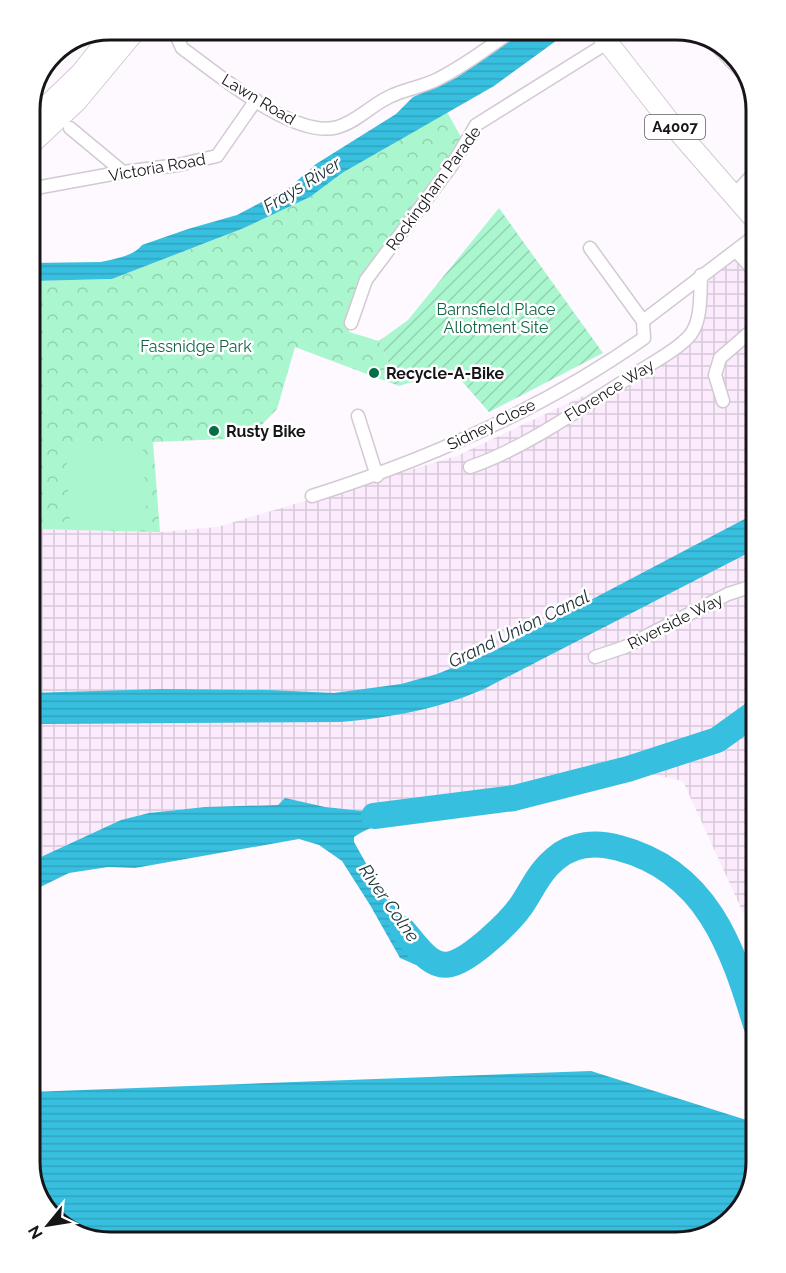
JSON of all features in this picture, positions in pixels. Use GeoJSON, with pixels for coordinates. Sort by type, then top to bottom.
{"type":"FeatureCollection","features":[{"type":"Feature","properties":{"kind":"main road"},"geometry":{"type":"LineString","coordinates":[[41,135],[76,102],[128,40]]}},
{"type":"Feature","properties":{"kind":"main road"},"geometry":{"type":"LineString","coordinates":[[41,111],[81,73],[107,41]]}},
{"type":"Feature","properties":{"kind":"main road","name":"A4007"},"geometry":{"type":"LineString","coordinates":[[605,41],[669,121],[746,208]]}},
{"type":"Feature","properties":{"kind":"street","name":"Lawn Road"},"geometry":{"type":"LineString","coordinates":[[178,40],[182,48],[256,100],[292,121],[315,129],[338,127],[361,117],[390,96],[413,90],[439,79],[497,41]]}},
{"type":"Feature","properties":{"kind":"street","name":"Rockingham Parade"},"geometry":{"type":"LineString","coordinates":[[351,323],[366,280],[452,165],[476,125],[596,41]]}},
{"type":"Feature","properties":{"kind":"street","name":"Victoria Road"},"geometry":{"type":"LineString","coordinates":[[41,187],[123,172],[178,165],[216,156],[256,100]]}},
{"type":"Feature","properties":{"kind":"street"},"geometry":{"type":"LineString","coordinates":[[70,128],[123,172]]}},
{"type":"Feature","properties":{"kind":"street"},"geometry":{"type":"LineString","coordinates":[[735,194],[746,182]]}},
{"type":"Feature","properties":{"kind":"street"},"geometry":{"type":"LineString","coordinates":[[590,248],[643,321],[746,242]]}},
{"type":"Feature","properties":{"kind":"street"},"geometry":{"type":"LineString","coordinates":[[736,250],[746,262]]}},
{"type":"Feature","properties":{"kind":"street","name":"Florence Way"},"geometry":{"type":"LineString","coordinates":[[470,467],[485,462],[530,438],[670,351],[691,333],[698,316],[701,275]]}},
{"type":"Feature","properties":{"kind":"street","name":"Sidney Close"},"geometry":{"type":"LineString","coordinates":[[312,496],[377,476],[487,429],[610,361],[644,338],[643,321]]}},
{"type":"Feature","properties":{"kind":"street"},"geometry":{"type":"LineString","coordinates":[[723,401],[715,375],[720,358],[746,336]]}},
{"type":"Feature","properties":{"kind":"street"},"geometry":{"type":"LineString","coordinates":[[358,416],[377,476]]}},
{"type":"Feature","properties":{"kind":"street","name":"Riverside Way"},"geometry":{"type":"LineString","coordinates":[[595,657],[625,647],[728,594],[746,588]]}},
{"type":"Feature","properties":{"kind":"shaded area"},"geometry":{"type":"Polygon","coordinates":[[[746,250],[746,919],[683,781],[628,769],[514,798],[363,811],[278,805],[205,807],[149,813],[121,820],[41,857],[41,529],[160,532],[217,527],[457,456],[689,346],[700,326],[700,304],[713,271],[746,250]]]}},
{"type":"Feature","properties":{"kind":"green space","name":"Fassnidge Park"},"geometry":{"type":"Polygon","coordinates":[[[447,112],[466,146],[394,237],[356,310],[349,332],[379,341],[399,386],[295,347],[277,409],[249,438],[153,442],[160,532],[41,529],[41,281],[112,279],[244,228],[310,197],[340,174],[447,112]]]}},
{"type":"Feature","properties":{"kind":"green space","name":"Barnsfield Place Allotment Site"},"geometry":{"type":"Polygon","coordinates":[[[499,208],[603,353],[489,412],[452,370],[399,386],[379,341],[408,320],[499,208]]]}},
{"type":"Feature","properties":{"kind":"green space"},"geometry":{"type":"Polygon","coordinates":[[[143,446],[147,522],[70,526],[66,449],[143,446]]]}},
{"type":"Feature","properties":{"kind":"water","name":"Frays River"},"geometry":{"type":"Polygon","coordinates":[[[510,41],[556,41],[494,86],[342,173],[310,197],[244,228],[112,279],[41,281],[41,263],[112,260],[129,254],[142,245],[237,215],[290,187],[316,164],[396,114],[413,97],[456,78],[510,41]]]}},
{"type":"Feature","properties":{"kind":"water"},"geometry":{"type":"Polygon","coordinates":[[[746,518],[746,554],[484,689],[432,707],[377,718],[340,722],[41,724],[41,693],[161,689],[334,693],[401,684],[437,674],[492,652],[746,518]]]}},
{"type":"Feature","properties":{"kind":"water"},"geometry":{"type":"Polygon","coordinates":[[[285,798],[325,807],[363,811],[407,806],[408,821],[373,827],[354,837],[354,842],[372,874],[401,915],[418,936],[428,940],[421,967],[400,958],[342,861],[319,845],[299,839],[135,868],[108,867],[69,873],[41,887],[41,857],[121,820],[149,813],[205,807],[278,805],[285,798]]]}},
{"type":"Feature","properties":{"kind":"water"},"geometry":{"type":"Polygon","coordinates":[[[591,1071],[746,1120],[745,1171],[736,1197],[714,1221],[698,1229],[675,1232],[106,1232],[88,1229],[78,1224],[78,1195],[49,1195],[43,1180],[41,1092],[591,1071]]]}},
{"type":"Feature","properties":{"kind":"waterway","name":"River Colne"},"geometry":{"type":"LineString","coordinates":[[374,816],[514,798],[628,769],[717,740],[746,719]]}},
{"type":"Feature","properties":{"kind":"waterway","name":"River Colne"},"geometry":{"type":"LineString","coordinates":[[402,929],[429,959],[443,965],[451,964],[469,955],[499,931],[521,906],[544,870],[562,854],[586,845],[619,848],[649,859],[674,874],[695,894],[712,916],[725,941],[746,993]]}},
{"type":"Feature","properties":{"kind":"place","name":"Recycle-A-Bike"},"geometry":{"type":"Point","coordinates":[374,373]}},
{"type":"Feature","properties":{"kind":"place","name":"Rusty Bike"},"geometry":{"type":"Point","coordinates":[214,431]}},
{"type":"Feature","properties":{"kind":"water label","name":"Grand Union Canal"},"geometry":{"type":"Point","coordinates":[519,629]}}]}
